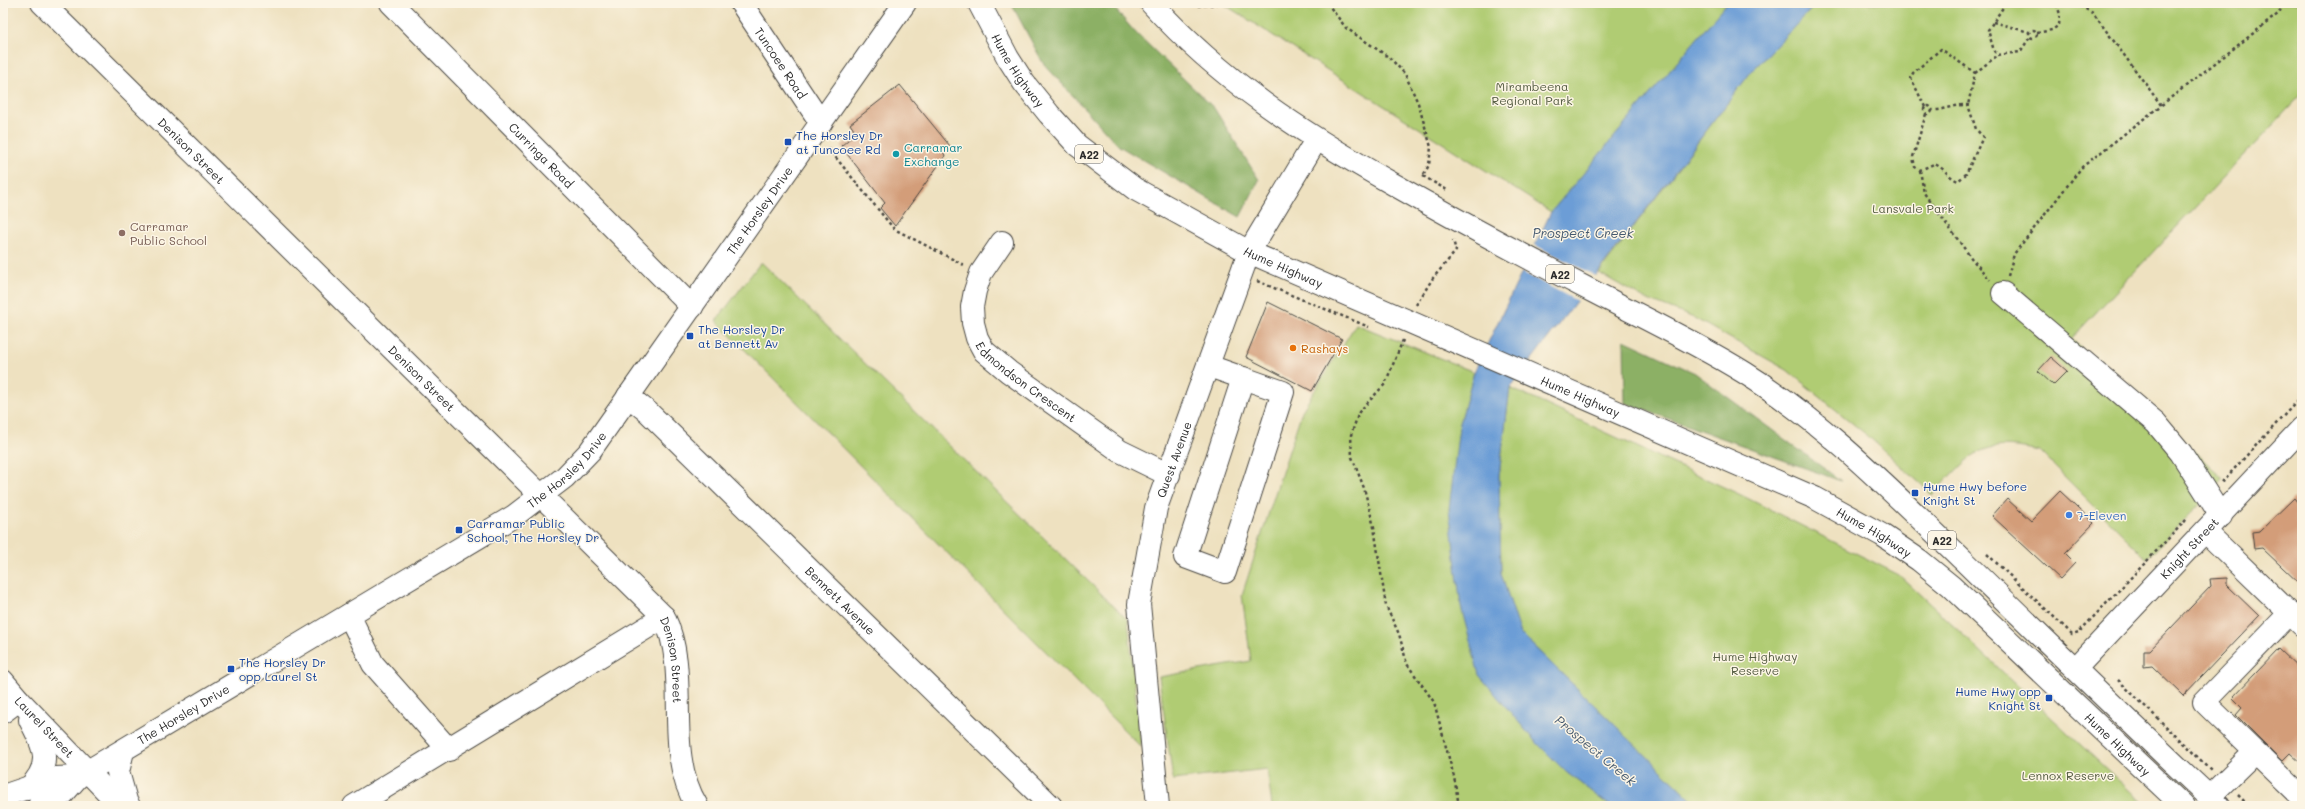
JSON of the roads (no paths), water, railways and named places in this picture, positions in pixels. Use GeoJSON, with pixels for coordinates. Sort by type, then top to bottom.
{"type":"FeatureCollection","features":[{"type":"Feature","properties":{"kind":"main road","name":"Denison Street"},"geometry":{"type":"LineString","coordinates":[[42,3],[664,617],[674,645],[681,763],[690,794],[697,806]]}},
{"type":"Feature","properties":{"kind":"main road","name":"Curringa Road"},"geometry":{"type":"LineString","coordinates":[[391,3],[692,307]]}},
{"type":"Feature","properties":{"kind":"main road","name":"Tuncoee Road"},"geometry":{"type":"LineString","coordinates":[[741,3],[821,123]]}},
{"type":"Feature","properties":{"kind":"main road","name":"The Horsley Drive"},"geometry":{"type":"LineString","coordinates":[[3,796],[34,797],[63,794],[83,774],[514,516],[542,496],[590,451],[905,3]]}},
{"type":"Feature","properties":{"kind":"main road","name":"Hume Highway"},"geometry":{"type":"LineString","coordinates":[[979,3],[1008,58],[1024,83],[1077,145],[1135,189],[1249,252],[1444,338],[1652,426],[1746,469],[1815,498],[1848,515],[1894,543],[1951,586],[2183,806]]}},
{"type":"Feature","properties":{"kind":"main road","name":"Hume Highway"},"geometry":{"type":"LineString","coordinates":[[1151,3],[1180,36],[1221,71],[1261,103],[1316,140],[1486,236],[1635,312],[1745,373],[1813,422],[1914,512],[2076,668],[2218,795]]}},
{"type":"Feature","properties":{"kind":"main road","name":"Quest Avenue"},"geometry":{"type":"LineString","coordinates":[[1158,806],[1139,604],[1156,508],[1209,366],[1249,252],[1316,140]]}},
{"type":"Feature","properties":{"kind":"main road","name":"Edmondson Crescent"},"geometry":{"type":"LineString","coordinates":[[1002,242],[981,274],[975,291],[972,307],[977,338],[984,351],[1009,372],[1120,450],[1169,475]]}},
{"type":"Feature","properties":{"kind":"main road"},"geometry":{"type":"LineString","coordinates":[[2003,293],[2156,423],[2181,453],[2208,498],[2221,516]]}},
{"type":"Feature","properties":{"kind":"main road"},"geometry":{"type":"LineString","coordinates":[[1209,366],[1283,392],[1225,572],[1185,557],[1243,378]]}},
{"type":"Feature","properties":{"kind":"main road","name":"Bennett Avenue"},"geometry":{"type":"LineString","coordinates":[[628,396],[648,412],[1052,806]]}},
{"type":"Feature","properties":{"kind":"main road","name":"Knight Street"},"geometry":{"type":"LineString","coordinates":[[2076,668],[2206,532],[2302,428]]}},
{"type":"Feature","properties":{"kind":"main road"},"geometry":{"type":"LineString","coordinates":[[2206,532],[2296,619],[2204,702],[2302,797]]}},
{"type":"Feature","properties":{"kind":"main road"},"geometry":{"type":"LineString","coordinates":[[349,615],[373,664],[449,750]]}},
{"type":"Feature","properties":{"kind":"main road"},"geometry":{"type":"LineString","coordinates":[[354,806],[449,750],[664,617]]}},
{"type":"Feature","properties":{"kind":"main road"},"geometry":{"type":"LineString","coordinates":[[3,681],[11,706]]}},
{"type":"Feature","properties":{"kind":"main road","name":"Laurel Street"},"geometry":{"type":"LineString","coordinates":[[11,706],[83,774],[114,799],[128,805]]}},
{"type":"Feature","properties":{"kind":"main road","name":"Laurel Street"},"geometry":{"type":"LineString","coordinates":[[11,706],[37,733],[45,758],[44,770],[37,780],[34,797]]}},
{"type":"Feature","properties":{"kind":"main road","name":"Laurel Street"},"geometry":{"type":"LineString","coordinates":[[123,751],[118,772],[128,805]]}},
{"type":"Feature","properties":{"kind":"main road"},"geometry":{"type":"LineString","coordinates":[[2218,795],[2255,752]]}},
{"type":"Feature","properties":{"kind":"water","name":"Prospect Creek"},"geometry":{"type":"Polygon","coordinates":[[[1727,3],[1817,3],[1751,72],[1510,388],[1499,475],[1501,574],[1521,634],[1698,806],[1610,806],[1566,772],[1533,739],[1479,675],[1461,607],[1449,509],[1459,427],[1474,372],[1551,212],[1727,3]]]}},
{"type":"Feature","properties":{"kind":"place","name":"The Horsley Dr at Tuncoee Rd"},"geometry":{"type":"Point","coordinates":[788,142]}},
{"type":"Feature","properties":{"kind":"place","name":"Carramar Exchange"},"geometry":{"type":"Point","coordinates":[896,154]}},
{"type":"Feature","properties":{"kind":"place","name":"Carramar Public School"},"geometry":{"type":"Point","coordinates":[122,233]}},
{"type":"Feature","properties":{"kind":"place","name":"The Horsley Dr at Bennett Av"},"geometry":{"type":"Point","coordinates":[690,336]}},
{"type":"Feature","properties":{"kind":"place","name":"Rashays"},"geometry":{"type":"Point","coordinates":[1293,348]}},
{"type":"Feature","properties":{"kind":"place","name":"Hume Hwy before Knight St"},"geometry":{"type":"Point","coordinates":[1915,493]}},
{"type":"Feature","properties":{"kind":"place","name":"7-Eleven"},"geometry":{"type":"Point","coordinates":[2069,515]}},
{"type":"Feature","properties":{"kind":"place","name":"Carramar Public School, The Horsley Dr"},"geometry":{"type":"Point","coordinates":[459,530]}},
{"type":"Feature","properties":{"kind":"place","name":"The Horsley Dr opp Laurel St"},"geometry":{"type":"Point","coordinates":[231,669]}},
{"type":"Feature","properties":{"kind":"place","name":"Hume Hwy opp Knight St"},"geometry":{"type":"Point","coordinates":[2049,698]}},
{"type":"Feature","properties":{"kind":"park label","name":"Mirambeena Regional Park"},"geometry":{"type":"Point","coordinates":[1532,93]}},
{"type":"Feature","properties":{"kind":"park label","name":"Lansvale Park"},"geometry":{"type":"Point","coordinates":[1913,208]}},
{"type":"Feature","properties":{"kind":"park label","name":"Hume Highway Reserve"},"geometry":{"type":"Point","coordinates":[1755,663]}},
{"type":"Feature","properties":{"kind":"park label","name":"Lennox Reserve"},"geometry":{"type":"Point","coordinates":[2068,775]}}]}
